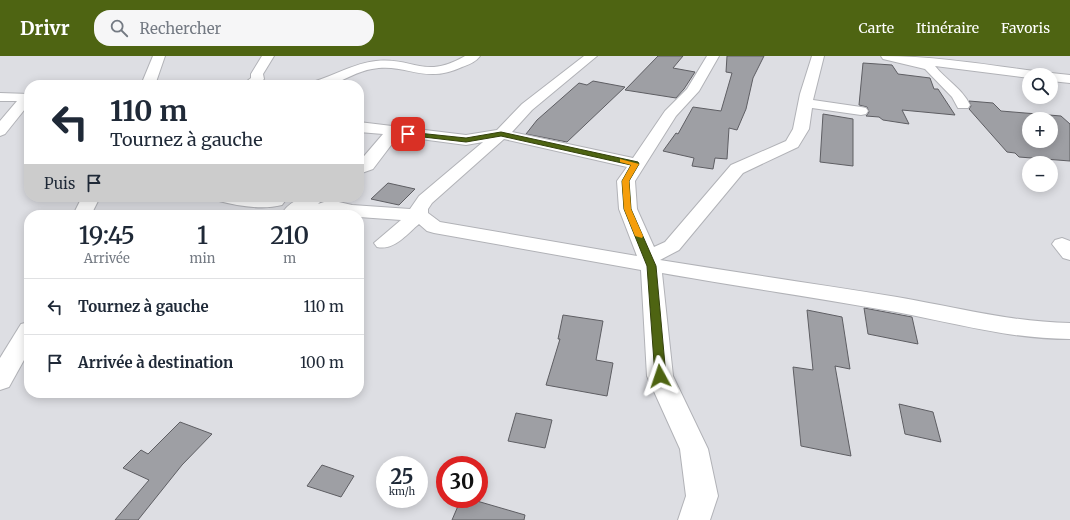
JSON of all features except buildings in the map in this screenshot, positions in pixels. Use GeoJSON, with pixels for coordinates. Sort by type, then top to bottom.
{"type":"FeatureCollection","features":[{"type":"Feature","properties":{"kind":"street"},"geometry":{"type":"LineString","coordinates":[[150,80],[159,56]]}},
{"type":"Feature","properties":{"kind":"street"},"geometry":{"type":"LineString","coordinates":[[256,80],[258,79],[257,74],[268,56]]}},
{"type":"Feature","properties":{"kind":"street"},"geometry":{"type":"LineString","coordinates":[[373,65],[387,56]]}},
{"type":"Feature","properties":{"kind":"street"},"geometry":{"type":"LineString","coordinates":[[337,80],[359,68],[373,65],[395,66],[423,71],[440,70],[458,65],[474,56]]}},
{"type":"Feature","properties":{"kind":"street"},"geometry":{"type":"LineString","coordinates":[[419,215],[419,209],[425,200],[501,134],[527,106],[591,56]]}},
{"type":"Feature","properties":{"kind":"street"},"geometry":{"type":"LineString","coordinates":[[694,520],[702,496],[694,449],[660,376],[650,262],[628,209],[626,181],[670,114],[692,91],[713,56]]}},
{"type":"Feature","properties":{"kind":"street"},"geometry":{"type":"LineString","coordinates":[[650,262],[672,246],[737,169],[773,154],[792,144],[801,129],[818,56]]}},
{"type":"Feature","properties":{"kind":"street"},"geometry":{"type":"LineString","coordinates":[[887,56],[929,66],[933,73],[960,96],[963,105]]}},
{"type":"Feature","properties":{"kind":"street"},"geometry":{"type":"LineString","coordinates":[[903,59],[957,64],[1022,75]]}},
{"type":"Feature","properties":{"kind":"street"},"geometry":{"type":"LineString","coordinates":[[1021,60],[1027,68]]}},
{"type":"Feature","properties":{"kind":"street"},"geometry":{"type":"LineString","coordinates":[[1058,78],[1070,79]]}},
{"type":"Feature","properties":{"kind":"street"},"geometry":{"type":"LineString","coordinates":[[0,97],[24,97]]}},
{"type":"Feature","properties":{"kind":"street"},"geometry":{"type":"LineString","coordinates":[[3,125],[24,101]]}},
{"type":"Feature","properties":{"kind":"street"},"geometry":{"type":"LineString","coordinates":[[806,103],[861,111]]}},
{"type":"Feature","properties":{"kind":"street"},"geometry":{"type":"LineString","coordinates":[[364,128],[466,140],[501,134],[636,164]]}},
{"type":"Feature","properties":{"kind":"street"},"geometry":{"type":"LineString","coordinates":[[364,166],[367,165],[394,131]]}},
{"type":"Feature","properties":{"kind":"street"},"geometry":{"type":"LineString","coordinates":[[466,140],[481,152]]}},
{"type":"Feature","properties":{"kind":"street"},"geometry":{"type":"LineString","coordinates":[[297,210],[316,203],[348,210]]}},
{"type":"Feature","properties":{"kind":"street"},"geometry":{"type":"LineString","coordinates":[[364,212],[419,215],[434,227],[650,262],[891,304],[1000,326],[1054,332],[1070,331]]}},
{"type":"Feature","properties":{"kind":"street"},"geometry":{"type":"LineString","coordinates":[[384,243],[419,215]]}},
{"type":"Feature","properties":{"kind":"street"},"geometry":{"type":"LineString","coordinates":[[0,380],[24,339]]}},
{"type":"Feature","properties":{"kind":"slow traffic"},"geometry":{"type":"LineString","coordinates":[[623,161],[636,164],[626,181],[628,209],[639,236]]}},
{"type":"Feature","properties":{"kind":"route"},"geometry":{"type":"LineString","coordinates":[[408,134],[466,140],[501,134],[636,164],[626,181],[628,209],[652,266],[660,376]]}}]}
